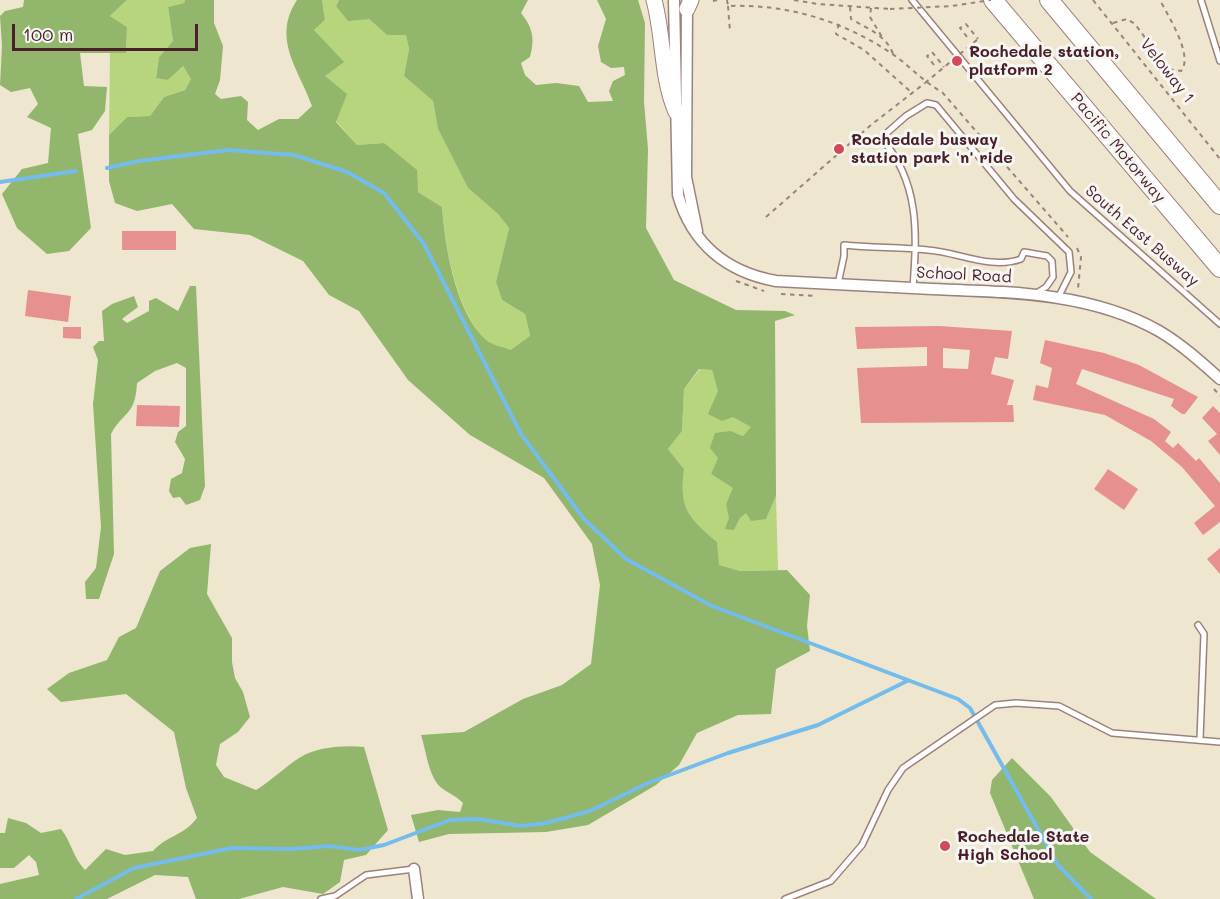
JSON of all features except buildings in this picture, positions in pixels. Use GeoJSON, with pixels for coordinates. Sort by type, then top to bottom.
{"type":"FeatureCollection","features":[{"type":"Feature","properties":{"kind":"highway","name":"Pacific Motorway"},"geometry":{"type":"LineString","coordinates":[[992,0],[1220,268]]}},
{"type":"Feature","properties":{"kind":"highway"},"geometry":{"type":"LineString","coordinates":[[1049,0],[1220,205]]}},
{"type":"Feature","properties":{"kind":"main road"},"geometry":{"type":"LineString","coordinates":[[654,0],[662,28],[667,90],[676,112]]}},
{"type":"Feature","properties":{"kind":"street","name":"School Road"},"geometry":{"type":"LineString","coordinates":[[685,2],[676,112],[678,195],[684,219],[712,252],[729,265],[753,277],[777,281],[1033,295],[1058,297],[1099,306],[1158,330],[1186,349],[1220,379]]}},
{"type":"Feature","properties":{"kind":"street","name":"School Road"},"geometry":{"type":"LineString","coordinates":[[685,2],[686,177],[699,237]]}},
{"type":"Feature","properties":{"kind":"street"},"geometry":{"type":"LineString","coordinates":[[414,869],[418,899]]}},
{"type":"Feature","properties":{"kind":"lane","name":"South East Busway"},"geometry":{"type":"LineString","coordinates":[[912,0],[1070,191],[1220,324]]}},
{"type":"Feature","properties":{"kind":"lane"},"geometry":{"type":"LineString","coordinates":[[1201,0],[1220,60]]}},
{"type":"Feature","properties":{"kind":"lane"},"geometry":{"type":"LineString","coordinates":[[913,288],[916,222],[911,192],[897,157],[881,138],[919,107],[927,104],[936,105],[1014,200],[1069,252],[1071,272],[1058,297]]}},
{"type":"Feature","properties":{"kind":"lane"},"geometry":{"type":"LineString","coordinates":[[838,285],[844,245],[916,249],[980,261],[1012,262],[1021,259],[1024,252],[1047,256],[1052,261],[1054,270],[1053,277],[1046,287],[1033,295]]}},
{"type":"Feature","properties":{"kind":"lane"},"geometry":{"type":"LineString","coordinates":[[1198,626],[1204,634],[1200,739]]}},
{"type":"Feature","properties":{"kind":"lane"},"geometry":{"type":"LineString","coordinates":[[785,899],[831,881],[862,846],[888,790],[903,768],[965,723],[995,705],[1016,703],[1059,706],[1112,732],[1220,742]]}},
{"type":"Feature","properties":{"kind":"lane"},"geometry":{"type":"LineString","coordinates":[[321,899],[335,896],[366,875],[414,869]]}},
{"type":"Feature","properties":{"kind":"path"},"geometry":{"type":"LineString","coordinates":[[712,1],[717,0]]}},
{"type":"Feature","properties":{"kind":"path"},"geometry":{"type":"LineString","coordinates":[[728,0],[730,32]]}},
{"type":"Feature","properties":{"kind":"path"},"geometry":{"type":"LineString","coordinates":[[794,0],[890,9],[952,6],[992,0]]}},
{"type":"Feature","properties":{"kind":"path","name":"Veloway 1"},"geometry":{"type":"LineString","coordinates":[[1093,0],[1220,159]]}},
{"type":"Feature","properties":{"kind":"path"},"geometry":{"type":"LineString","coordinates":[[1113,23],[1127,19],[1135,24],[1168,69],[1181,71],[1185,66],[1185,53],[1160,0]]}},
{"type":"Feature","properties":{"kind":"path"},"geometry":{"type":"LineString","coordinates":[[728,6],[777,8],[839,24],[893,54],[925,83],[942,92],[1080,251],[1081,272],[1078,292]]}},
{"type":"Feature","properties":{"kind":"path"},"geometry":{"type":"LineString","coordinates":[[850,7],[851,19],[882,37]]}},
{"type":"Feature","properties":{"kind":"path"},"geometry":{"type":"LineString","coordinates":[[871,8],[870,17],[889,44],[893,54]]}},
{"type":"Feature","properties":{"kind":"path"},"geometry":{"type":"LineString","coordinates":[[839,24],[836,34],[864,50],[912,93]]}},
{"type":"Feature","properties":{"kind":"path"},"geometry":{"type":"LineString","coordinates":[[766,217],[871,125],[978,39],[966,24],[960,28],[967,37]]}},
{"type":"Feature","properties":{"kind":"path"},"geometry":{"type":"LineString","coordinates":[[934,65],[927,56],[932,52],[944,67]]}},
{"type":"Feature","properties":{"kind":"green space"},"geometry":{"type":"Polygon","coordinates":[[[24,0],[127,0],[110,16],[127,27],[126,53],[80,53],[84,86],[107,87],[105,111],[92,130],[78,134],[91,228],[69,251],[47,254],[17,228],[2,194],[22,169],[48,163],[51,128],[27,117],[38,104],[30,88],[11,92],[0,85],[2,46],[0,16],[5,11],[23,7],[24,0]]]}},
{"type":"Feature","properties":{"kind":"green space"},"geometry":{"type":"Polygon","coordinates":[[[127,0],[185,0],[184,3],[168,7],[173,41],[159,57],[156,77],[168,80],[183,66],[191,79],[185,90],[164,97],[150,116],[127,117],[109,135],[110,53],[126,52],[127,27],[110,16],[127,0]]]}},
{"type":"Feature","properties":{"kind":"green space"},"geometry":{"type":"Polygon","coordinates":[[[185,0],[214,0],[214,23],[223,46],[220,80],[215,94],[221,99],[241,96],[248,102],[247,120],[258,130],[279,119],[298,119],[312,106],[290,54],[287,28],[290,14],[297,0],[322,0],[325,20],[314,30],[344,62],[325,76],[347,94],[336,122],[357,145],[384,143],[417,170],[418,192],[442,207],[453,277],[466,312],[485,339],[511,350],[530,336],[525,314],[502,300],[496,282],[509,228],[498,214],[468,188],[438,129],[433,101],[404,76],[409,49],[406,35],[387,35],[369,19],[348,21],[336,6],[339,0],[528,0],[521,13],[533,39],[530,57],[521,63],[525,75],[536,85],[556,83],[579,86],[588,102],[613,101],[609,91],[613,81],[625,75],[624,67],[611,68],[601,62],[598,46],[606,19],[597,0],[638,0],[645,23],[644,102],[648,149],[646,228],[674,280],[736,310],[785,311],[795,315],[775,321],[776,496],[766,519],[751,521],[746,513],[740,518],[734,530],[725,529],[729,518],[726,504],[733,488],[711,474],[718,458],[710,448],[715,433],[731,431],[743,436],[751,427],[733,417],[722,421],[708,414],[718,391],[712,370],[699,369],[684,389],[682,431],[668,449],[684,469],[683,494],[688,511],[699,526],[717,542],[719,565],[740,571],[787,570],[810,595],[807,626],[810,651],[776,669],[771,714],[738,715],[697,733],[679,765],[656,785],[588,825],[546,832],[449,834],[419,842],[411,815],[438,810],[460,812],[463,803],[438,785],[434,779],[421,735],[464,732],[523,699],[562,685],[591,664],[600,585],[592,544],[544,478],[470,435],[408,380],[359,311],[329,295],[303,261],[250,235],[194,229],[172,204],[137,211],[115,203],[109,181],[109,135],[127,117],[150,116],[164,97],[185,90],[191,79],[183,66],[168,80],[156,78],[159,57],[173,41],[168,7],[184,3],[185,0]]]}},
{"type":"Feature","properties":{"kind":"green space"},"geometry":{"type":"Polygon","coordinates":[[[322,0],[339,0],[336,6],[369,19],[387,35],[406,35],[409,49],[404,76],[433,101],[438,129],[468,188],[498,214],[509,228],[496,282],[502,300],[525,314],[530,337],[511,351],[485,339],[466,312],[449,259],[442,207],[418,192],[384,143],[357,145],[336,121],[325,76],[327,45],[314,30],[325,20],[322,0]]]}},
{"type":"Feature","properties":{"kind":"green space"},"geometry":{"type":"Polygon","coordinates":[[[190,286],[196,286],[205,486],[200,500],[186,505],[180,497],[173,498],[169,491],[171,479],[182,473],[185,459],[175,442],[178,432],[186,426],[186,368],[177,363],[155,371],[137,383],[131,408],[111,434],[114,554],[99,599],[86,599],[85,582],[96,568],[101,527],[93,404],[98,360],[93,347],[99,341],[104,341],[102,311],[112,304],[134,296],[138,307],[122,319],[127,323],[149,311],[149,301],[156,298],[178,311],[190,286]]]}},
{"type":"Feature","properties":{"kind":"green space"},"geometry":{"type":"Polygon","coordinates":[[[700,369],[712,370],[725,403],[736,416],[752,427],[743,436],[731,431],[711,474],[734,488],[726,504],[734,530],[746,512],[766,519],[776,496],[778,570],[740,571],[718,565],[717,542],[699,526],[688,511],[683,494],[684,469],[668,449],[682,431],[684,389],[700,369]]]}},
{"type":"Feature","properties":{"kind":"green space"},"geometry":{"type":"Polygon","coordinates":[[[211,544],[207,594],[232,638],[235,678],[243,692],[250,717],[238,732],[220,744],[216,765],[224,777],[256,790],[306,754],[330,748],[364,747],[388,830],[366,855],[344,860],[340,882],[323,894],[283,887],[239,899],[196,899],[188,877],[155,875],[107,899],[0,899],[0,884],[39,875],[36,862],[29,855],[14,868],[0,868],[0,833],[5,833],[8,818],[26,823],[41,833],[61,829],[77,860],[85,870],[106,849],[125,855],[153,851],[186,829],[197,818],[186,788],[174,732],[126,694],[61,702],[47,689],[69,673],[107,660],[119,637],[136,628],[160,571],[190,548],[211,544]]]}},
{"type":"Feature","properties":{"kind":"green space"},"geometry":{"type":"Polygon","coordinates":[[[1012,758],[1051,797],[1090,852],[1156,899],[1034,899],[990,793],[992,780],[1012,758]]]}},
{"type":"Feature","properties":{"kind":"waterway"},"geometry":{"type":"LineString","coordinates":[[107,168],[139,161],[228,150],[294,155],[347,172],[384,193],[424,244],[521,434],[584,519],[626,559],[712,606],[958,699],[970,708],[1058,865],[1091,899]]}},
{"type":"Feature","properties":{"kind":"waterway"},"geometry":{"type":"LineString","coordinates":[[0,182],[76,171]]}},
{"type":"Feature","properties":{"kind":"waterway"},"geometry":{"type":"LineString","coordinates":[[76,899],[134,868],[232,848],[292,849],[329,846],[359,850],[384,845],[450,820],[478,819],[521,826],[546,823],[590,811],[648,783],[728,753],[818,725],[907,681]]}},
{"type":"Feature","properties":{"kind":"place","name":"Rochedale station, platform 2"},"geometry":{"type":"Point","coordinates":[957,61]}},
{"type":"Feature","properties":{"kind":"place","name":"Rochedale busway station park 'n' ride"},"geometry":{"type":"Point","coordinates":[839,149]}},
{"type":"Feature","properties":{"kind":"place","name":"Rochedale State High School"},"geometry":{"type":"Point","coordinates":[945,846]}}]}
